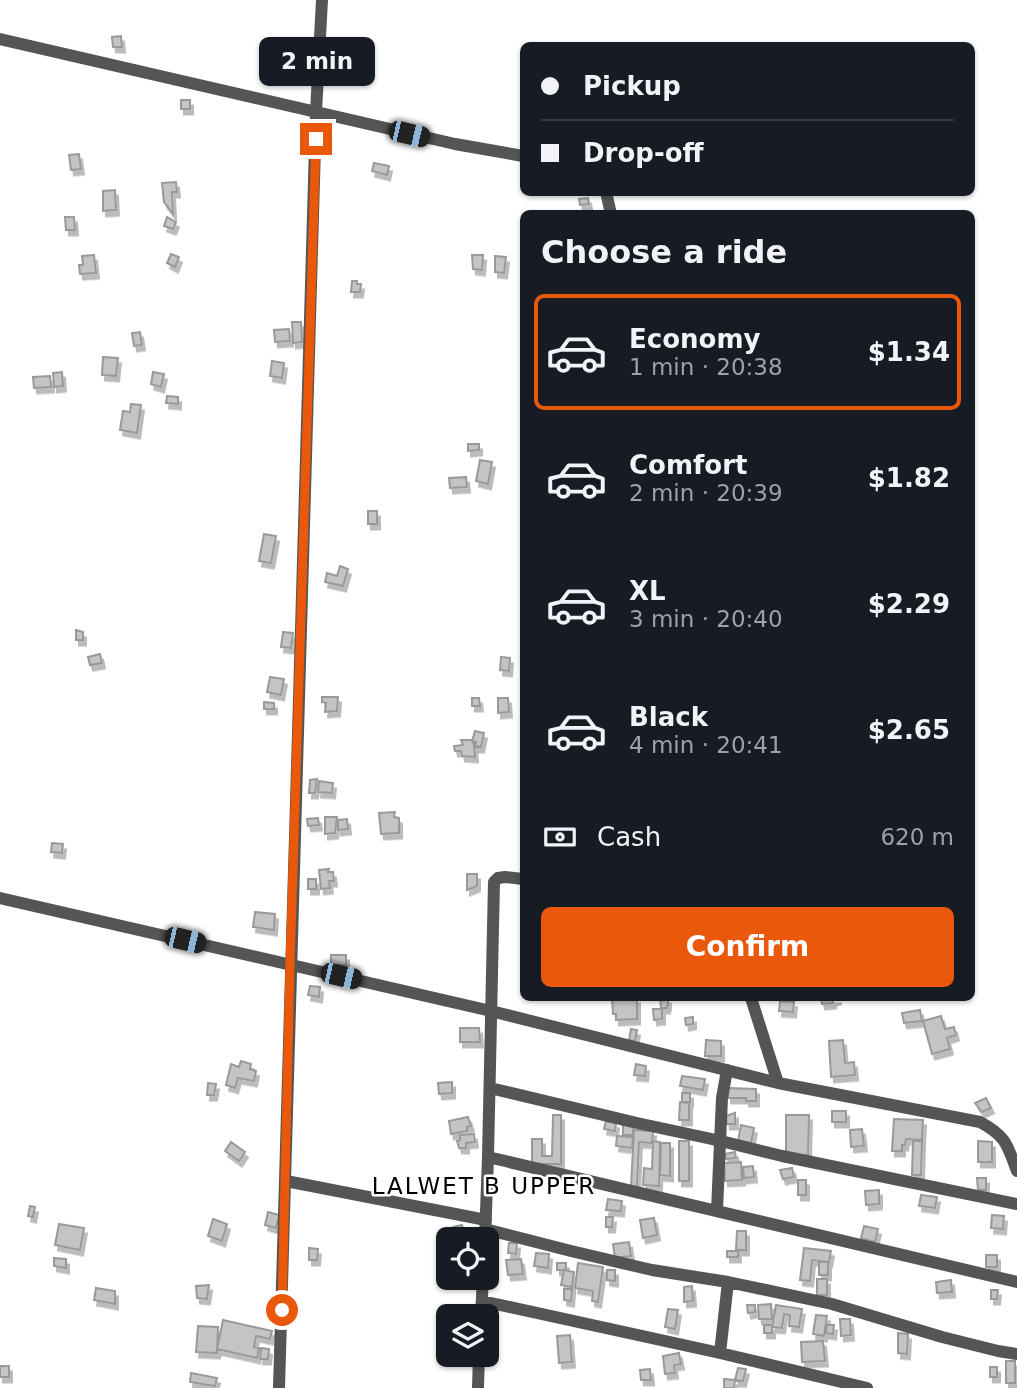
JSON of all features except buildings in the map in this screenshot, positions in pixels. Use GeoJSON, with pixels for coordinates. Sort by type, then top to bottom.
{"type":"FeatureCollection","features":[{"type":"Feature","properties":{"kind":"street"},"geometry":{"type":"LineString","coordinates":[[279,1388],[321,0]]}},
{"type":"Feature","properties":{"kind":"street"},"geometry":{"type":"LineString","coordinates":[[0,40],[455,144],[520,155]]}},
{"type":"Feature","properties":{"kind":"street"},"geometry":{"type":"LineString","coordinates":[[485,1227],[494,882],[505,877],[520,879]]}},
{"type":"Feature","properties":{"kind":"street"},"geometry":{"type":"LineString","coordinates":[[0,898],[491,1011],[778,1083],[980,1122],[998,1133],[1005,1141],[1017,1171]]}},
{"type":"Feature","properties":{"kind":"street"},"geometry":{"type":"LineString","coordinates":[[752,1001],[778,1083]]}},
{"type":"Feature","properties":{"kind":"street"},"geometry":{"type":"LineString","coordinates":[[717,1210],[722,1098],[727,1070]]}},
{"type":"Feature","properties":{"kind":"street"},"geometry":{"type":"LineString","coordinates":[[490,1087],[782,1156],[1017,1204]]}},
{"type":"Feature","properties":{"kind":"street"},"geometry":{"type":"LineString","coordinates":[[488,1157],[1017,1282]]}},
{"type":"Feature","properties":{"kind":"street"},"geometry":{"type":"LineString","coordinates":[[286,1181],[477,1227]]}},
{"type":"Feature","properties":{"kind":"street"},"geometry":{"type":"LineString","coordinates":[[499,1232],[652,1270],[728,1282],[832,1304],[942,1337],[1017,1354]]}},
{"type":"Feature","properties":{"kind":"street"},"geometry":{"type":"LineString","coordinates":[[720,1353],[728,1282]]}},
{"type":"Feature","properties":{"kind":"street"},"geometry":{"type":"LineString","coordinates":[[482,1290],[482,1304]]}},
{"type":"Feature","properties":{"kind":"street"},"geometry":{"type":"LineString","coordinates":[[482,1301],[867,1388]]}},
{"type":"Feature","properties":{"kind":"street"},"geometry":{"type":"LineString","coordinates":[[478,1388],[479,1367]]}},
{"type":"Feature","properties":{"kind":"district","name":"LALWET B UPPER"},"geometry":{"type":"Point","coordinates":[484,1186]}},
{"type":"Feature","properties":{"kind":"route"},"geometry":{"type":"LineString","coordinates":[[282,1310],[316,139]]}}]}
